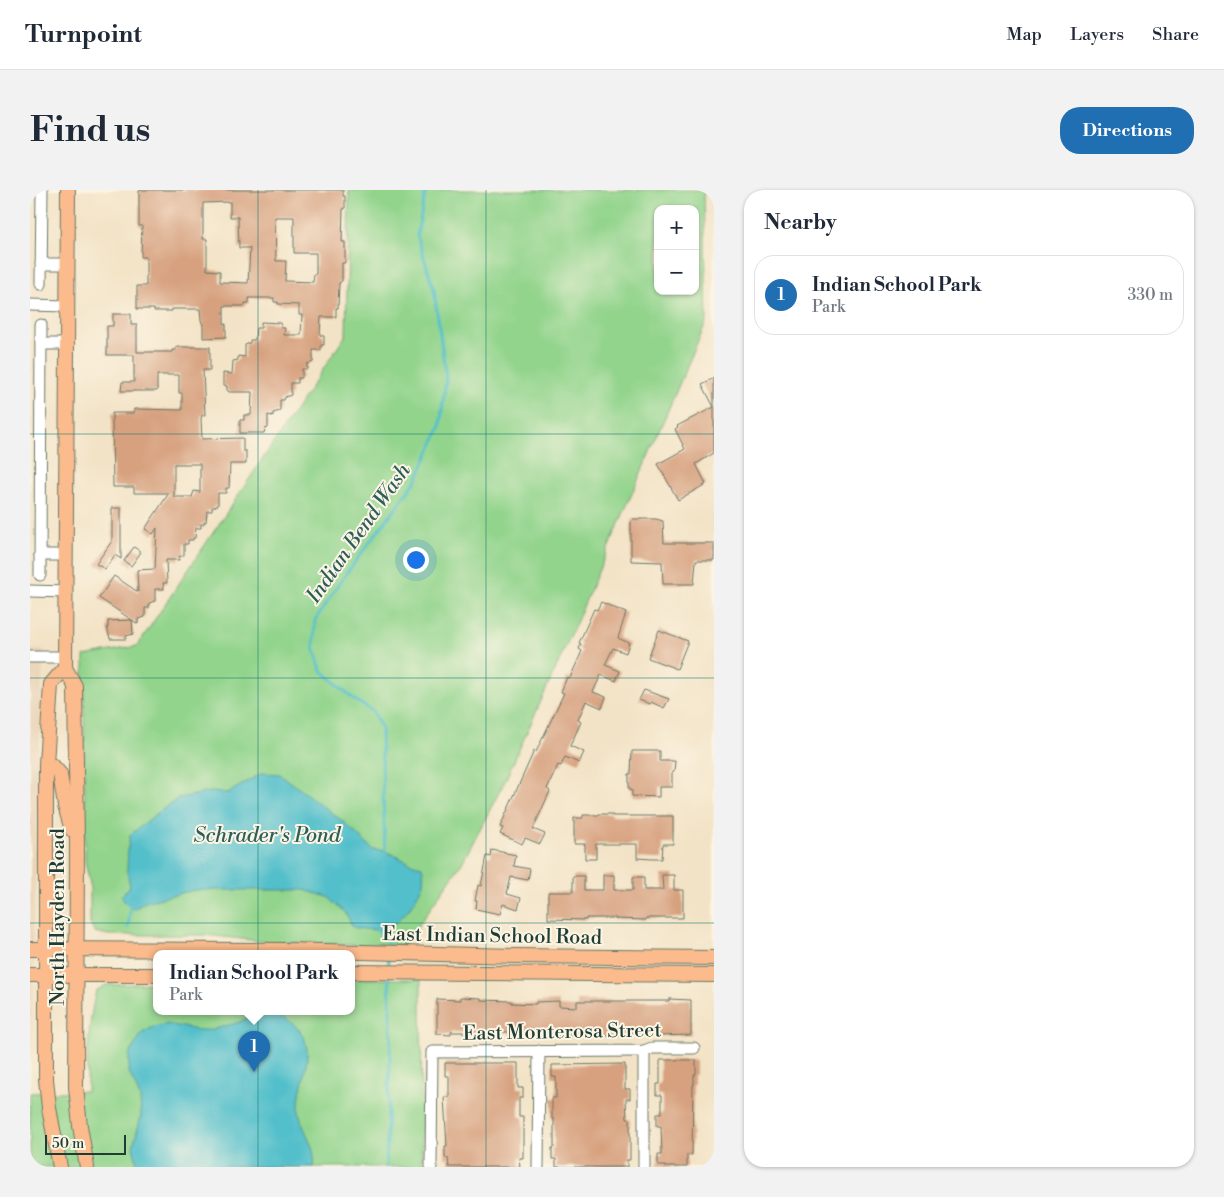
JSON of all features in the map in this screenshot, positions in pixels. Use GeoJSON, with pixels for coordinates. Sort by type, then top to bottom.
{"type":"FeatureCollection","features":[{"type":"Feature","properties":{"kind":"main road","name":"North Hayden Road"},"geometry":{"type":"LineString","coordinates":[[68,190],[65,662],[75,686],[77,845],[76,1086],[87,1167]]}},
{"type":"Feature","properties":{"kind":"main road","name":"North Hayden Road"},"geometry":{"type":"LineString","coordinates":[[60,1167],[48,1108],[47,1084],[46,765],[51,684],[65,662]]}},
{"type":"Feature","properties":{"kind":"main road"},"geometry":{"type":"LineString","coordinates":[[46,765],[53,766],[60,774],[65,806],[77,845]]}},
{"type":"Feature","properties":{"kind":"main road","name":"East Indian School Road"},"geometry":{"type":"LineString","coordinates":[[30,949],[285,950]]}},
{"type":"Feature","properties":{"kind":"main road","name":"East Indian School Road"},"geometry":{"type":"LineString","coordinates":[[355,953],[714,958]]}},
{"type":"Feature","properties":{"kind":"main road","name":"East Indian School Road"},"geometry":{"type":"LineString","coordinates":[[355,972],[714,975]]}},
{"type":"Feature","properties":{"kind":"main road"},"geometry":{"type":"LineString","coordinates":[[30,975],[153,975]]}},
{"type":"Feature","properties":{"kind":"street"},"geometry":{"type":"LineString","coordinates":[[41,284],[42,190]]}},
{"type":"Feature","properties":{"kind":"street"},"geometry":{"type":"LineString","coordinates":[[41,264],[68,264]]}},
{"type":"Feature","properties":{"kind":"street"},"geometry":{"type":"LineString","coordinates":[[30,305],[67,306]]}},
{"type":"Feature","properties":{"kind":"street"},"geometry":{"type":"LineString","coordinates":[[40,325],[40,575]]}},
{"type":"Feature","properties":{"kind":"street"},"geometry":{"type":"LineString","coordinates":[[40,344],[68,344]]}},
{"type":"Feature","properties":{"kind":"street"},"geometry":{"type":"LineString","coordinates":[[40,555],[66,555]]}},
{"type":"Feature","properties":{"kind":"street"},"geometry":{"type":"LineString","coordinates":[[30,591],[66,592]]}},
{"type":"Feature","properties":{"kind":"street"},"geometry":{"type":"LineString","coordinates":[[30,657],[65,662]]}},
{"type":"Feature","properties":{"kind":"street","name":"East Monterosa Street"},"geometry":{"type":"LineString","coordinates":[[431,1167],[432,1052],[644,1051],[652,1048],[694,1048]]}},
{"type":"Feature","properties":{"kind":"street"},"geometry":{"type":"LineString","coordinates":[[538,1167],[539,1051]]}},
{"type":"Feature","properties":{"kind":"street"},"geometry":{"type":"LineString","coordinates":[[644,1051],[644,1167]]}},
{"type":"Feature","properties":{"kind":"shaded area"},"geometry":{"type":"Polygon","coordinates":[[[30,650],[44,650],[41,693],[30,1065],[30,650]]]}},
{"type":"Feature","properties":{"kind":"green space"},"geometry":{"type":"Polygon","coordinates":[[[349,190],[704,190],[707,320],[573,630],[505,781],[462,863],[404,946],[259,941],[205,935],[108,935],[95,932],[90,924],[90,884],[85,861],[84,656],[137,646],[346,335],[349,190]]]}},
{"type":"Feature","properties":{"kind":"green space"},"geometry":{"type":"Polygon","coordinates":[[[355,979],[421,979],[422,1167],[30,1167],[30,1093],[87,1091],[87,1066],[93,1003],[96,991],[106,985],[153,983],[153,1015],[355,1015],[355,979]]]}},
{"type":"Feature","properties":{"kind":"water","name":"Schrader's Pond"},"geometry":{"type":"Polygon","coordinates":[[[262,773],[280,774],[345,823],[373,850],[385,851],[410,863],[422,866],[423,882],[418,894],[398,921],[388,928],[380,930],[353,927],[345,912],[328,897],[304,890],[194,890],[145,902],[134,909],[126,904],[121,896],[130,887],[127,871],[130,835],[179,798],[209,792],[228,793],[262,773]]]}},
{"type":"Feature","properties":{"kind":"water"},"geometry":{"type":"Polygon","coordinates":[[[279,1015],[292,1023],[301,1032],[306,1042],[306,1063],[299,1109],[302,1124],[313,1151],[314,1167],[138,1167],[133,1147],[141,1116],[140,1097],[129,1072],[129,1055],[142,1033],[154,1027],[167,1024],[198,1030],[211,1030],[240,1022],[250,1016],[279,1015]]]}},
{"type":"Feature","properties":{"kind":"building"},"geometry":{"type":"Polygon","coordinates":[[[343,190],[345,209],[343,209],[342,242],[345,242],[345,263],[342,263],[342,281],[339,283],[336,317],[321,317],[320,335],[324,336],[324,345],[321,345],[321,350],[313,350],[313,362],[307,364],[307,369],[302,369],[302,378],[298,378],[298,383],[291,383],[291,395],[285,397],[284,400],[280,400],[280,411],[273,413],[273,416],[268,415],[268,428],[265,429],[264,433],[240,433],[240,420],[244,420],[244,415],[251,415],[252,392],[229,392],[227,386],[223,386],[223,373],[232,374],[233,361],[238,360],[238,356],[245,357],[245,345],[250,343],[250,340],[255,340],[256,328],[261,328],[261,322],[280,323],[282,328],[285,328],[284,335],[301,335],[302,315],[299,315],[299,305],[278,304],[278,302],[274,302],[274,298],[249,298],[249,303],[245,303],[245,306],[224,306],[226,337],[203,338],[200,309],[154,311],[154,309],[137,309],[137,286],[146,286],[146,257],[141,257],[142,226],[139,226],[139,191],[343,190]],[[230,202],[203,203],[203,239],[207,239],[207,270],[220,271],[220,282],[248,283],[250,248],[239,248],[238,217],[230,217],[230,202]],[[275,217],[276,261],[286,261],[285,281],[313,282],[314,274],[316,274],[316,253],[294,253],[294,217],[275,217]]]}},
{"type":"Feature","properties":{"kind":"building"},"geometry":{"type":"Polygon","coordinates":[[[113,314],[131,314],[131,325],[137,325],[137,352],[172,352],[172,350],[176,350],[176,347],[210,347],[210,370],[203,370],[205,415],[202,415],[201,419],[202,439],[243,438],[243,451],[246,451],[246,464],[230,464],[229,488],[226,488],[226,493],[218,493],[218,505],[212,508],[212,511],[207,511],[206,522],[201,524],[201,528],[196,528],[195,538],[188,540],[188,544],[184,544],[184,555],[179,557],[179,560],[166,560],[167,583],[163,583],[164,589],[155,589],[155,601],[149,603],[149,608],[145,608],[145,617],[138,619],[138,624],[99,598],[114,576],[138,592],[137,570],[155,569],[157,528],[153,534],[145,529],[169,493],[134,493],[134,487],[113,487],[112,413],[134,413],[134,409],[182,410],[182,393],[179,393],[179,375],[157,375],[157,391],[121,391],[122,382],[134,382],[134,355],[107,355],[107,326],[113,326],[113,314]],[[174,464],[174,497],[192,497],[194,491],[200,492],[200,464],[174,464]]]}},
{"type":"Feature","properties":{"kind":"building"},"geometry":{"type":"Polygon","coordinates":[[[714,378],[714,407],[702,384],[714,378]]]}},
{"type":"Feature","properties":{"kind":"building"},"geometry":{"type":"Polygon","coordinates":[[[714,407],[714,453],[696,464],[706,484],[678,500],[658,464],[685,449],[675,429],[677,426],[714,407]]]}},
{"type":"Feature","properties":{"kind":"building"},"geometry":{"type":"Polygon","coordinates":[[[112,508],[121,508],[121,559],[115,555],[105,569],[96,564],[112,541],[112,508]]]}},
{"type":"Feature","properties":{"kind":"building"},"geometry":{"type":"Polygon","coordinates":[[[633,519],[656,519],[663,521],[664,543],[714,543],[714,560],[696,560],[694,584],[663,584],[662,562],[631,561],[631,521],[633,519]]]}},
{"type":"Feature","properties":{"kind":"building"},"geometry":{"type":"Polygon","coordinates":[[[134,547],[141,552],[131,566],[124,561],[134,547]]]}},
{"type":"Feature","properties":{"kind":"building"},"geometry":{"type":"Polygon","coordinates":[[[601,602],[626,613],[618,638],[629,643],[626,653],[613,648],[605,665],[620,671],[616,681],[601,675],[593,692],[606,697],[602,708],[586,701],[578,720],[581,722],[570,746],[584,752],[579,763],[565,757],[561,766],[558,765],[547,789],[550,791],[533,829],[545,834],[540,844],[525,838],[522,844],[500,834],[503,828],[500,827],[534,751],[536,752],[564,693],[561,692],[567,677],[570,678],[582,651],[579,649],[581,644],[579,643],[594,609],[597,610],[601,602]]]}},
{"type":"Feature","properties":{"kind":"building"},"geometry":{"type":"Polygon","coordinates":[[[132,620],[133,634],[126,636],[126,639],[110,639],[107,627],[108,621],[132,620]]]}},
{"type":"Feature","properties":{"kind":"building"},"geometry":{"type":"Polygon","coordinates":[[[659,630],[688,641],[677,669],[648,658],[659,630]]]}},
{"type":"Feature","properties":{"kind":"building"},"geometry":{"type":"Polygon","coordinates":[[[644,690],[669,699],[664,708],[651,702],[650,704],[639,700],[644,690]]]}},
{"type":"Feature","properties":{"kind":"building"},"geometry":{"type":"Polygon","coordinates":[[[632,751],[660,751],[660,761],[675,761],[674,772],[672,772],[672,787],[659,787],[659,797],[632,796],[632,789],[629,789],[629,774],[631,774],[632,751]]]}},
{"type":"Feature","properties":{"kind":"building"},"geometry":{"type":"Polygon","coordinates":[[[612,814],[612,816],[673,816],[673,844],[663,844],[662,859],[652,859],[637,858],[637,844],[596,844],[596,859],[585,859],[585,844],[574,844],[574,818],[583,818],[583,815],[612,814]]]}},
{"type":"Feature","properties":{"kind":"building"},"geometry":{"type":"Polygon","coordinates":[[[492,850],[516,855],[514,866],[530,869],[528,880],[511,877],[507,894],[521,898],[518,909],[503,904],[500,914],[476,909],[477,901],[475,901],[478,885],[481,886],[487,856],[491,857],[492,850]]]}},
{"type":"Feature","properties":{"kind":"building"},"geometry":{"type":"Polygon","coordinates":[[[603,875],[614,875],[614,890],[633,890],[633,877],[644,877],[644,890],[663,890],[662,875],[674,875],[674,890],[683,890],[683,918],[646,918],[646,920],[616,918],[586,918],[586,920],[548,919],[548,892],[573,892],[573,876],[584,876],[584,890],[603,890],[603,875]]]}},
{"type":"Feature","properties":{"kind":"building"},"geometry":{"type":"Polygon","coordinates":[[[460,997],[536,1004],[536,1002],[559,1001],[559,1006],[577,1007],[577,1001],[691,1000],[691,1035],[657,1036],[657,1033],[629,1032],[629,1036],[598,1036],[598,1032],[579,1032],[579,1036],[557,1036],[557,1032],[522,1033],[522,1036],[510,1035],[510,1032],[481,1032],[481,1036],[470,1036],[470,1032],[451,1032],[451,1035],[437,1034],[437,999],[460,1000],[460,997]]]}},
{"type":"Feature","properties":{"kind":"building"},"geometry":{"type":"Polygon","coordinates":[[[660,1060],[696,1060],[696,1075],[694,1075],[693,1085],[692,1155],[687,1155],[687,1167],[665,1167],[665,1165],[658,1165],[658,1154],[662,1154],[661,1126],[657,1126],[657,1114],[662,1114],[662,1095],[657,1095],[657,1084],[660,1084],[660,1060]]]}},
{"type":"Feature","properties":{"kind":"building"},"geometry":{"type":"Polygon","coordinates":[[[445,1063],[518,1063],[518,1088],[523,1088],[523,1098],[519,1098],[519,1117],[523,1117],[523,1158],[519,1158],[520,1167],[449,1167],[448,1158],[445,1158],[445,1146],[447,1146],[444,1097],[449,1097],[449,1076],[445,1076],[445,1063]]]}},
{"type":"Feature","properties":{"kind":"building"},"geometry":{"type":"Polygon","coordinates":[[[625,1064],[625,1089],[630,1089],[630,1099],[626,1099],[627,1119],[630,1119],[630,1160],[627,1160],[627,1167],[556,1167],[556,1159],[552,1159],[554,1119],[552,1119],[552,1098],[556,1098],[556,1077],[552,1077],[552,1065],[625,1064]]]}},
{"type":"Feature","properties":{"kind":"waterway","name":"Indian Bend Wash"},"geometry":{"type":"LineString","coordinates":[[385,853],[381,727],[373,712],[354,699],[321,670],[314,647],[315,620],[345,575],[416,481],[440,428],[446,378],[434,290],[417,235],[426,190]]}},
{"type":"Feature","properties":{"kind":"waterway"},"geometry":{"type":"LineString","coordinates":[[128,927],[131,907]]}},
{"type":"Feature","properties":{"kind":"waterway","name":"Indian Bend Wash"},"geometry":{"type":"LineString","coordinates":[[377,927],[388,943],[388,949]]}},
{"type":"Feature","properties":{"kind":"waterway","name":"Indian Bend Wash"},"geometry":{"type":"LineString","coordinates":[[388,955],[389,969]]}},
{"type":"Feature","properties":{"kind":"waterway","name":"Indian Bend Wash"},"geometry":{"type":"LineString","coordinates":[[386,1167],[391,1034],[389,975]]}},
{"type":"Feature","properties":{"kind":"place","name":"Indian School Park"},"geometry":{"type":"Point","coordinates":[254,1072]}}]}
